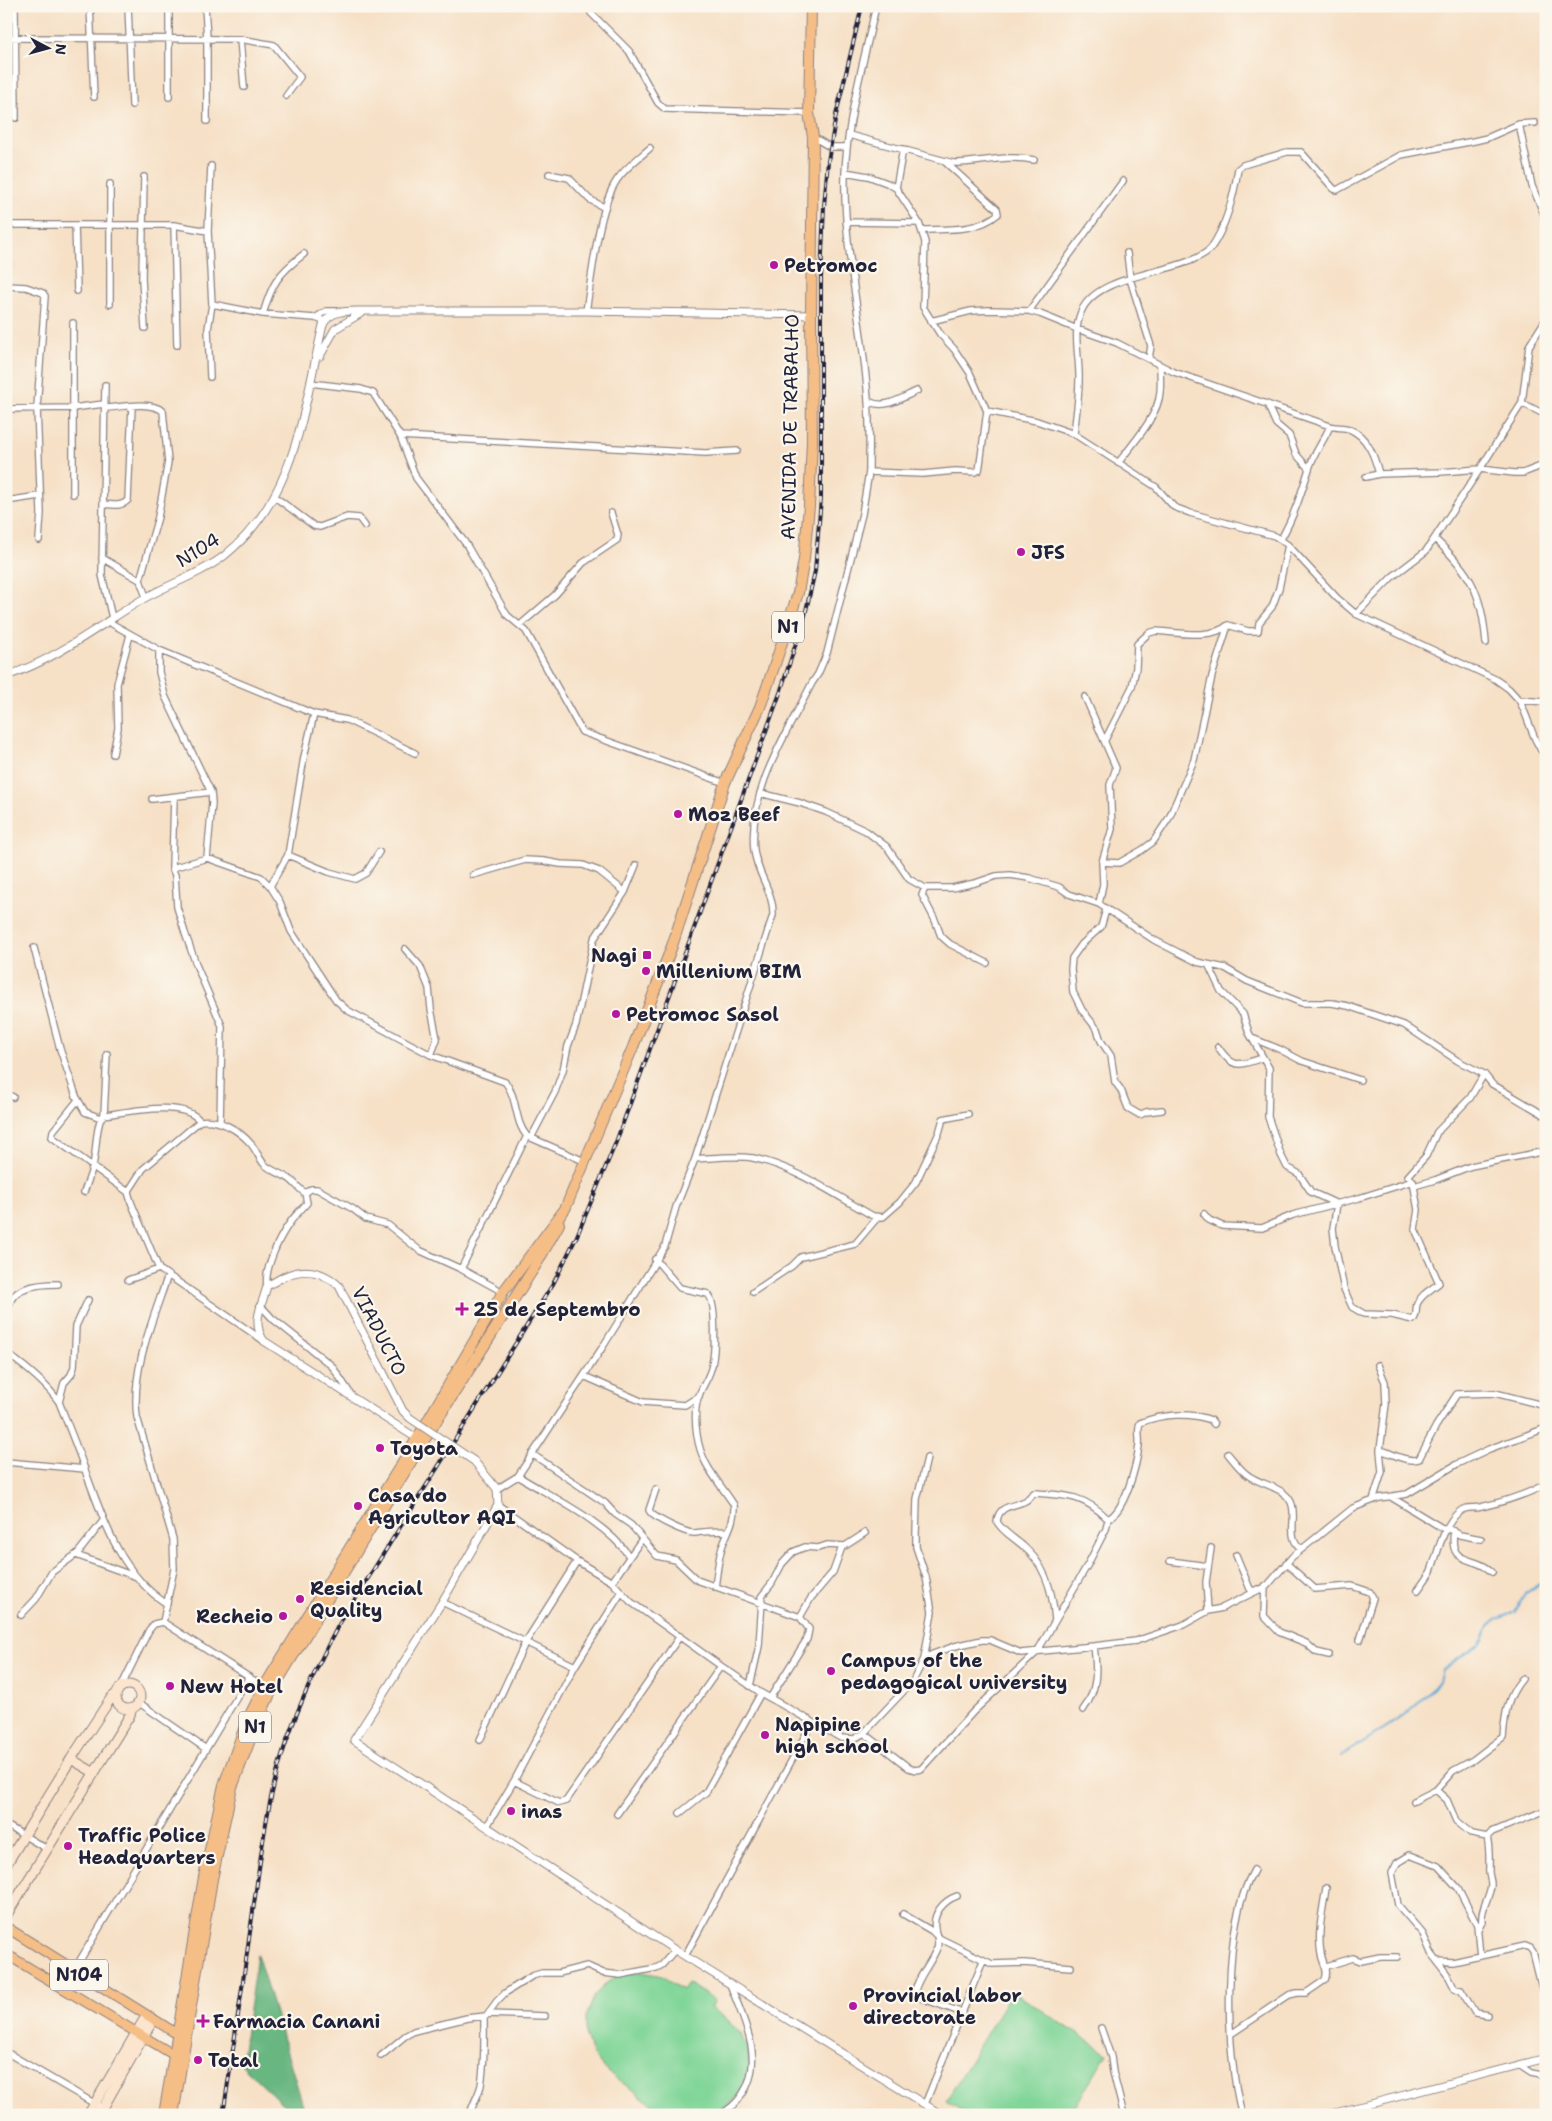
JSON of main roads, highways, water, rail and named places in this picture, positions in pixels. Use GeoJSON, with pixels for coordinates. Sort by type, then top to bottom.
{"type":"FeatureCollection","features":[{"type":"Feature","properties":{"kind":"highway","name":"AVENIDA DE TRABALHO"},"geometry":{"type":"LineString","coordinates":[[420,1440],[460,1386],[538,1263],[558,1226],[633,1047],[672,946],[725,784],[760,706],[798,593],[804,560],[812,442],[813,137],[809,113],[811,6]]}},
{"type":"Feature","properties":{"kind":"highway","name":"AVENIDA DE TRABALHO"},"geometry":{"type":"LineString","coordinates":[[173,2115],[181,2037],[208,1878],[228,1786],[253,1731],[268,1689],[420,1440],[503,1292],[564,1210]]}},
{"type":"Feature","properties":{"kind":"highway","name":"AVENIDA DE TRABALHO"},"geometry":{"type":"LineString","coordinates":[[164,2115],[178,2058]]}},
{"type":"Feature","properties":{"kind":"main road"},"geometry":{"type":"LineString","coordinates":[[6,1865],[111,1698],[128,1685],[135,1688],[140,1694],[130,1715],[93,1772],[6,1916]]}},
{"type":"Feature","properties":{"kind":"main road"},"geometry":{"type":"LineString","coordinates":[[119,1690],[116,1700],[120,1706],[126,1709],[135,1705]]}},
{"type":"Feature","properties":{"kind":"main road"},"geometry":{"type":"LineString","coordinates":[[71,1759],[93,1772]]}},
{"type":"Feature","properties":{"kind":"main road","name":"N104"},"geometry":{"type":"LineString","coordinates":[[6,1927],[73,1971],[181,2037]]}},
{"type":"Feature","properties":{"kind":"main road","name":"N104"},"geometry":{"type":"LineString","coordinates":[[6,1954],[64,1987],[178,2058]]}},
{"type":"Feature","properties":{"kind":"main road"},"geometry":{"type":"LineString","coordinates":[[101,2111],[150,2018]]}},
{"type":"Feature","properties":{"kind":"main road"},"geometry":{"type":"LineString","coordinates":[[88,2115],[140,2035]]}},
{"type":"Feature","properties":{"kind":"waterway"},"geometry":{"type":"LineString","coordinates":[[1341,1756],[1399,1719],[1430,1692],[1439,1681],[1442,1670],[1480,1644],[1490,1625],[1495,1620],[1515,1612],[1525,1594],[1546,1579]]}},
{"type":"Feature","properties":{"kind":"railway"},"geometry":{"type":"LineString","coordinates":[[223,2115],[265,1829],[282,1755],[300,1705],[338,1626],[553,1284],[576,1238],[616,1142],[780,693],[805,615],[815,571],[821,498],[821,278],[828,161],[836,115],[862,6]]}},
{"type":"Feature","properties":{"kind":"place","name":"Petromoc"},"geometry":{"type":"Point","coordinates":[774,265]}},
{"type":"Feature","properties":{"kind":"place","name":"JFS"},"geometry":{"type":"Point","coordinates":[1021,552]}},
{"type":"Feature","properties":{"kind":"place","name":"Moz Beef"},"geometry":{"type":"Point","coordinates":[678,814]}},
{"type":"Feature","properties":{"kind":"place","name":"Nagi"},"geometry":{"type":"Point","coordinates":[647,955]}},
{"type":"Feature","properties":{"kind":"place","name":"Millenium BIM"},"geometry":{"type":"Point","coordinates":[646,971]}},
{"type":"Feature","properties":{"kind":"place","name":"Petromoc Sasol"},"geometry":{"type":"Point","coordinates":[616,1014]}},
{"type":"Feature","properties":{"kind":"place","name":"25 de Septembro"},"geometry":{"type":"Point","coordinates":[462,1309]}},
{"type":"Feature","properties":{"kind":"place","name":"Toyota"},"geometry":{"type":"Point","coordinates":[380,1448]}},
{"type":"Feature","properties":{"kind":"place","name":"Casa do Agricultor AQI"},"geometry":{"type":"Point","coordinates":[358,1506]}},
{"type":"Feature","properties":{"kind":"place","name":"Residencial Quality"},"geometry":{"type":"Point","coordinates":[300,1599]}},
{"type":"Feature","properties":{"kind":"place","name":"Recheio"},"geometry":{"type":"Point","coordinates":[283,1616]}},
{"type":"Feature","properties":{"kind":"place","name":"Campus of the pedagogical university"},"geometry":{"type":"Point","coordinates":[831,1671]}},
{"type":"Feature","properties":{"kind":"place","name":"New Hotel"},"geometry":{"type":"Point","coordinates":[170,1686]}},
{"type":"Feature","properties":{"kind":"place","name":"Napipine high school"},"geometry":{"type":"Point","coordinates":[765,1735]}},
{"type":"Feature","properties":{"kind":"place","name":"inas"},"geometry":{"type":"Point","coordinates":[511,1811]}},
{"type":"Feature","properties":{"kind":"place","name":"Traffic Police Headquarters"},"geometry":{"type":"Point","coordinates":[68,1846]}},
{"type":"Feature","properties":{"kind":"place","name":"Provincial labor directorate"},"geometry":{"type":"Point","coordinates":[853,2006]}},
{"type":"Feature","properties":{"kind":"place","name":"Farmacia Canani"},"geometry":{"type":"Point","coordinates":[203,2021]}},
{"type":"Feature","properties":{"kind":"place","name":"Total"},"geometry":{"type":"Point","coordinates":[198,2060]}}]}
